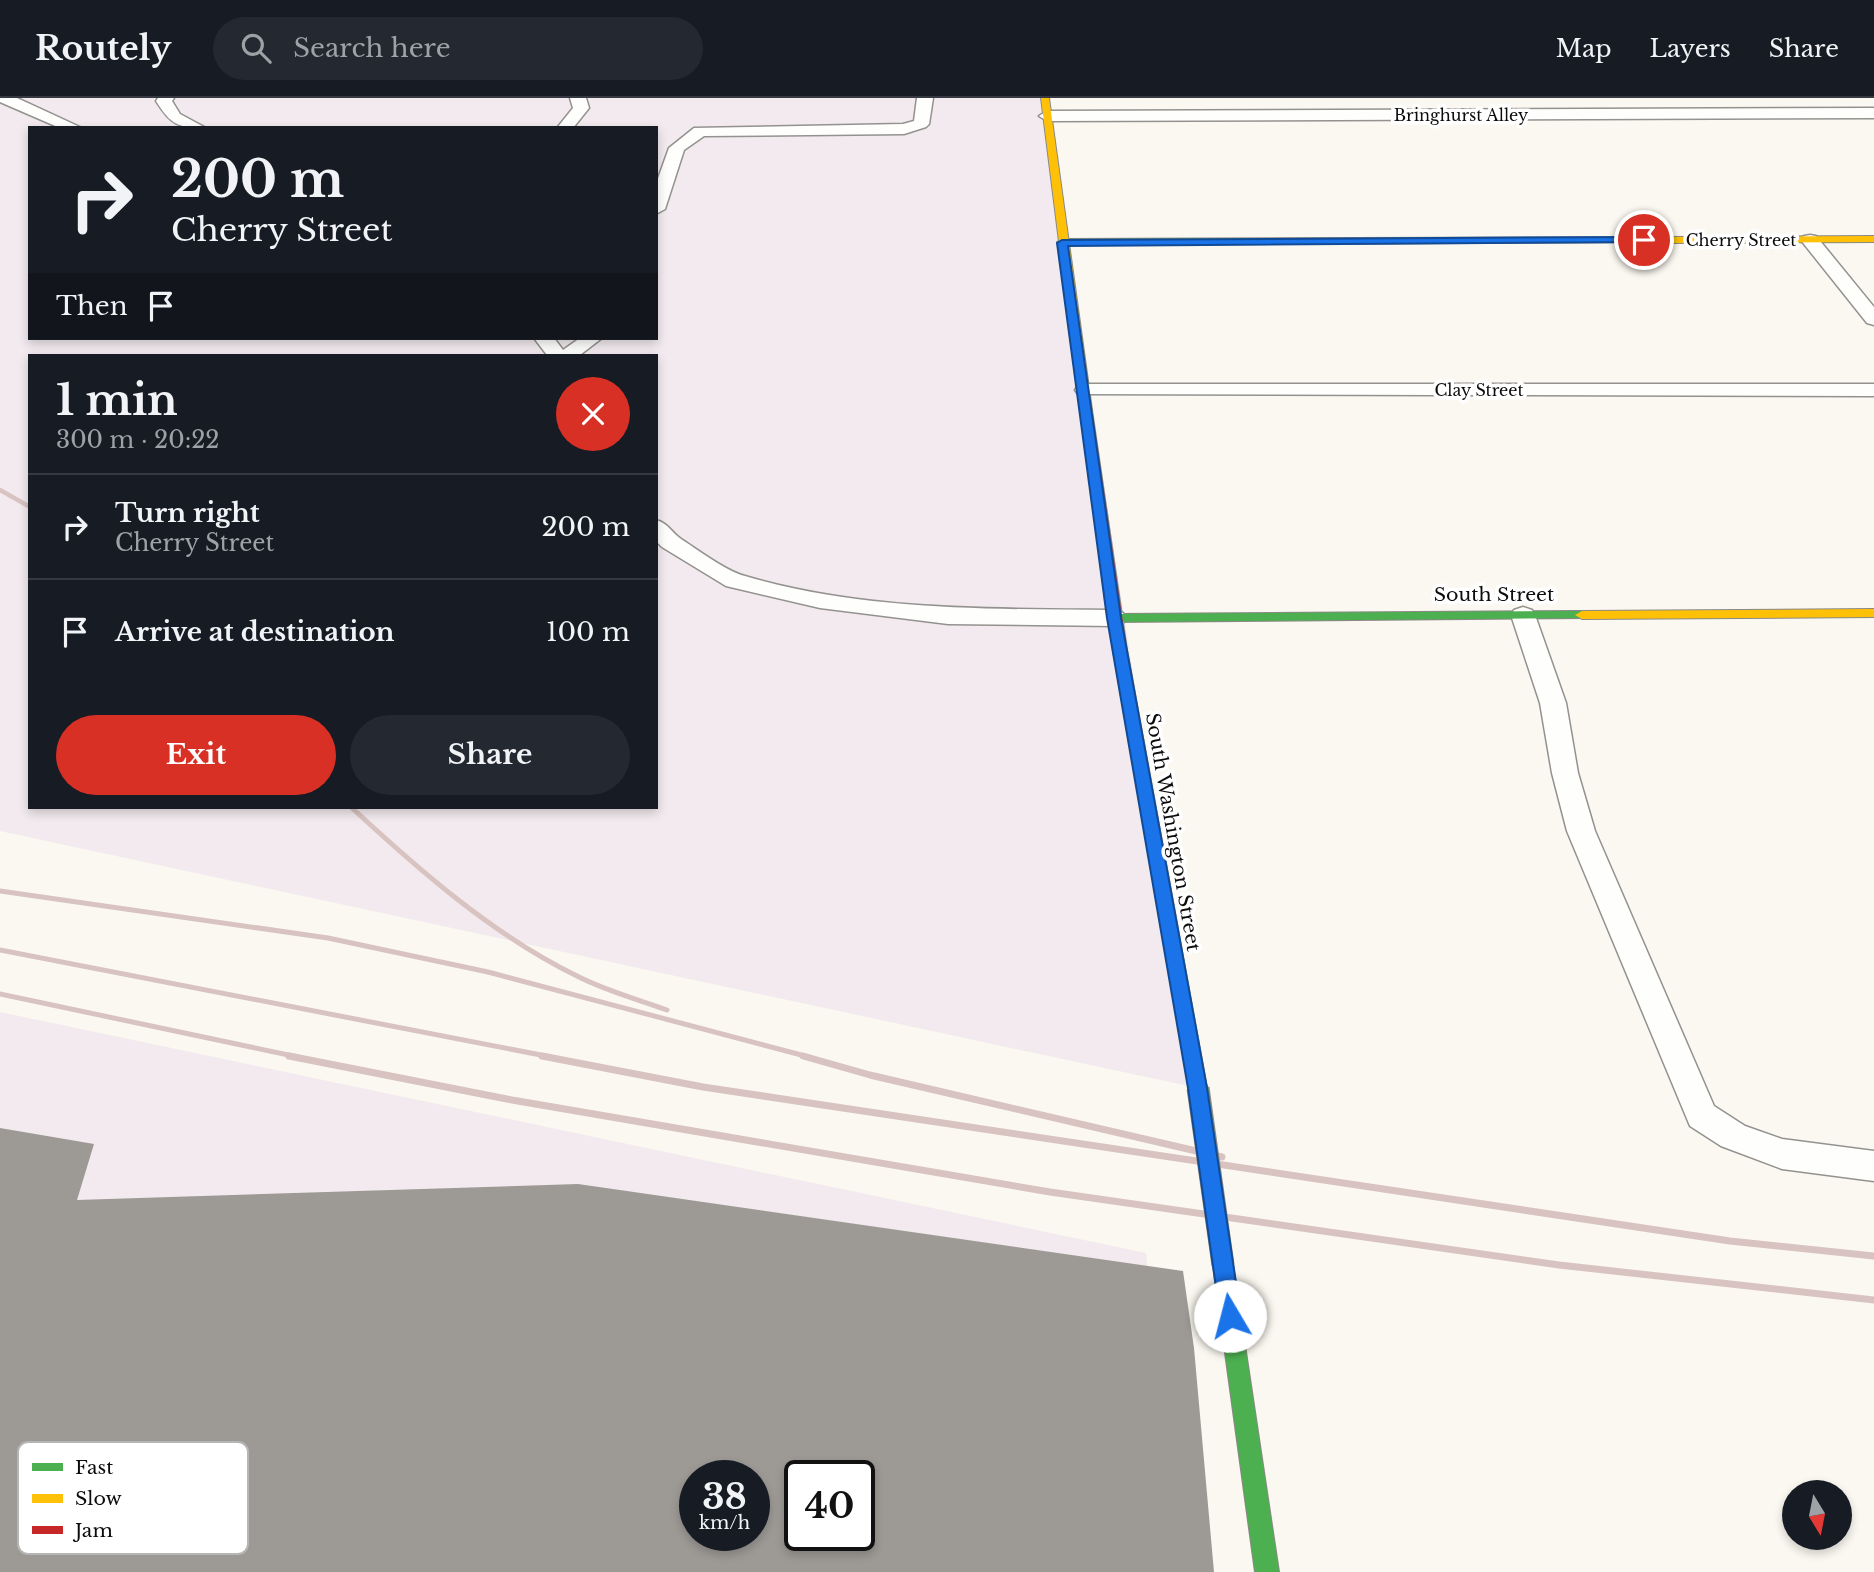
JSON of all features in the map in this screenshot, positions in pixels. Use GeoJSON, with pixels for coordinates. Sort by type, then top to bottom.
{"type":"FeatureCollection","features":[{"type":"Feature","properties":{"kind":"street","name":"South Washington Street"},"geometry":{"type":"LineString","coordinates":[[1045,98],[1062,243],[1085,390],[1114,618],[1198,1088],[1267,1572]]}},
{"type":"Feature","properties":{"kind":"street","name":"Cherry Street"},"geometry":{"type":"LineString","coordinates":[[1062,243],[1874,239]]}},
{"type":"Feature","properties":{"kind":"street","name":"South Street"},"geometry":{"type":"LineString","coordinates":[[1114,618],[1874,613]]}},
{"type":"Feature","properties":{"kind":"lane"},"geometry":{"type":"LineString","coordinates":[[4,98],[69,126]]}},
{"type":"Feature","properties":{"kind":"lane"},"geometry":{"type":"LineString","coordinates":[[166,98],[164,101],[174,117],[194,126]]}},
{"type":"Feature","properties":{"kind":"lane"},"geometry":{"type":"LineString","coordinates":[[567,126],[581,108],[578,98]]}},
{"type":"Feature","properties":{"kind":"lane"},"geometry":{"type":"LineString","coordinates":[[658,203],[677,148],[700,131],[904,129],[921,124],[925,98]]}},
{"type":"Feature","properties":{"kind":"lane","name":"Bringhurst Alley"},"geometry":{"type":"LineString","coordinates":[[1048,117],[1874,113]]}},
{"type":"Feature","properties":{"kind":"lane"},"geometry":{"type":"LineString","coordinates":[[1810,240],[1874,319]]}},
{"type":"Feature","properties":{"kind":"lane"},"geometry":{"type":"LineString","coordinates":[[546,340],[556,354]]}},
{"type":"Feature","properties":{"kind":"lane"},"geometry":{"type":"LineString","coordinates":[[569,354],[590,340]]}},
{"type":"Feature","properties":{"kind":"lane","name":"Clay Street"},"geometry":{"type":"LineString","coordinates":[[1085,390],[1874,390]]}},
{"type":"Feature","properties":{"kind":"lane"},"geometry":{"type":"LineString","coordinates":[[658,529],[670,542],[734,580],[820,601],[948,616],[1114,618]]}},
{"type":"Feature","properties":{"kind":"lane"},"geometry":{"type":"LineString","coordinates":[[1523,615],[1553,703],[1565,773],[1581,831],[1702,1116],[1733,1136],[1782,1154],[1874,1166]]}},
{"type":"Feature","properties":{"kind":"shaded area"},"geometry":{"type":"Polygon","coordinates":[[[0,98],[1043,98],[1198,1088],[0,831],[0,98]]]}},
{"type":"Feature","properties":{"kind":"shaded area"},"geometry":{"type":"Polygon","coordinates":[[[0,1012],[1146,1253],[1180,1572],[0,1572],[0,1012]]]}},
{"type":"Feature","properties":{"kind":"building"},"geometry":{"type":"Polygon","coordinates":[[[0,1128],[94,1144],[77,1200],[578,1184],[1183,1271],[1194,1348],[1214,1572],[0,1572],[0,1128]]]}},
{"type":"Feature","properties":{"kind":"railway"},"geometry":{"type":"LineString","coordinates":[[0,490],[28,506]]}},
{"type":"Feature","properties":{"kind":"railway"},"geometry":{"type":"LineString","coordinates":[[353,809],[458,900],[516,941],[588,981],[667,1010]]}},
{"type":"Feature","properties":{"kind":"railway"},"geometry":{"type":"LineString","coordinates":[[0,891],[328,938],[488,972],[809,1057]]}},
{"type":"Feature","properties":{"kind":"railway"},"geometry":{"type":"LineString","coordinates":[[0,950],[551,1057]]}},
{"type":"Feature","properties":{"kind":"railway"},"geometry":{"type":"LineString","coordinates":[[0,994],[298,1057]]}},
{"type":"Feature","properties":{"kind":"railway"},"geometry":{"type":"LineString","coordinates":[[289,1056],[512,1100],[1050,1192],[1559,1265],[1874,1300]]}},
{"type":"Feature","properties":{"kind":"railway"},"geometry":{"type":"LineString","coordinates":[[542,1056],[703,1087],[1730,1241],[1874,1256]]}},
{"type":"Feature","properties":{"kind":"railway"},"geometry":{"type":"LineString","coordinates":[[803,1056],[870,1075],[1222,1157]]}},
{"type":"Feature","properties":{"kind":"traffic: fast"},"geometry":{"type":"LineString","coordinates":[[1062,242],[1666,240]]}},
{"type":"Feature","properties":{"kind":"traffic: fast"},"geometry":{"type":"LineString","coordinates":[[1114,618],[1582,615]]}},
{"type":"Feature","properties":{"kind":"traffic: fast"},"geometry":{"type":"LineString","coordinates":[[1120,650],[1198,1088]]}},
{"type":"Feature","properties":{"kind":"traffic: fast"},"geometry":{"type":"LineString","coordinates":[[1198,1088],[1223,1265]]}},
{"type":"Feature","properties":{"kind":"traffic: fast"},"geometry":{"type":"LineString","coordinates":[[1223,1265],[1267,1572]]}},
{"type":"Feature","properties":{"kind":"traffic: slow"},"geometry":{"type":"LineString","coordinates":[[1045,98],[1087,417]]}},
{"type":"Feature","properties":{"kind":"traffic: slow"},"geometry":{"type":"LineString","coordinates":[[1666,240],[1874,239]]}},
{"type":"Feature","properties":{"kind":"traffic: slow"},"geometry":{"type":"LineString","coordinates":[[1582,615],[1874,613]]}},
{"type":"Feature","properties":{"kind":"traffic: jam"},"geometry":{"type":"LineString","coordinates":[[1087,417],[1120,650]]}},
{"type":"Feature","properties":{"kind":"route"},"geometry":{"type":"LineString","coordinates":[[1230,1316],[1198,1088],[1114,618],[1085,390],[1062,243],[1644,240]]}}]}
